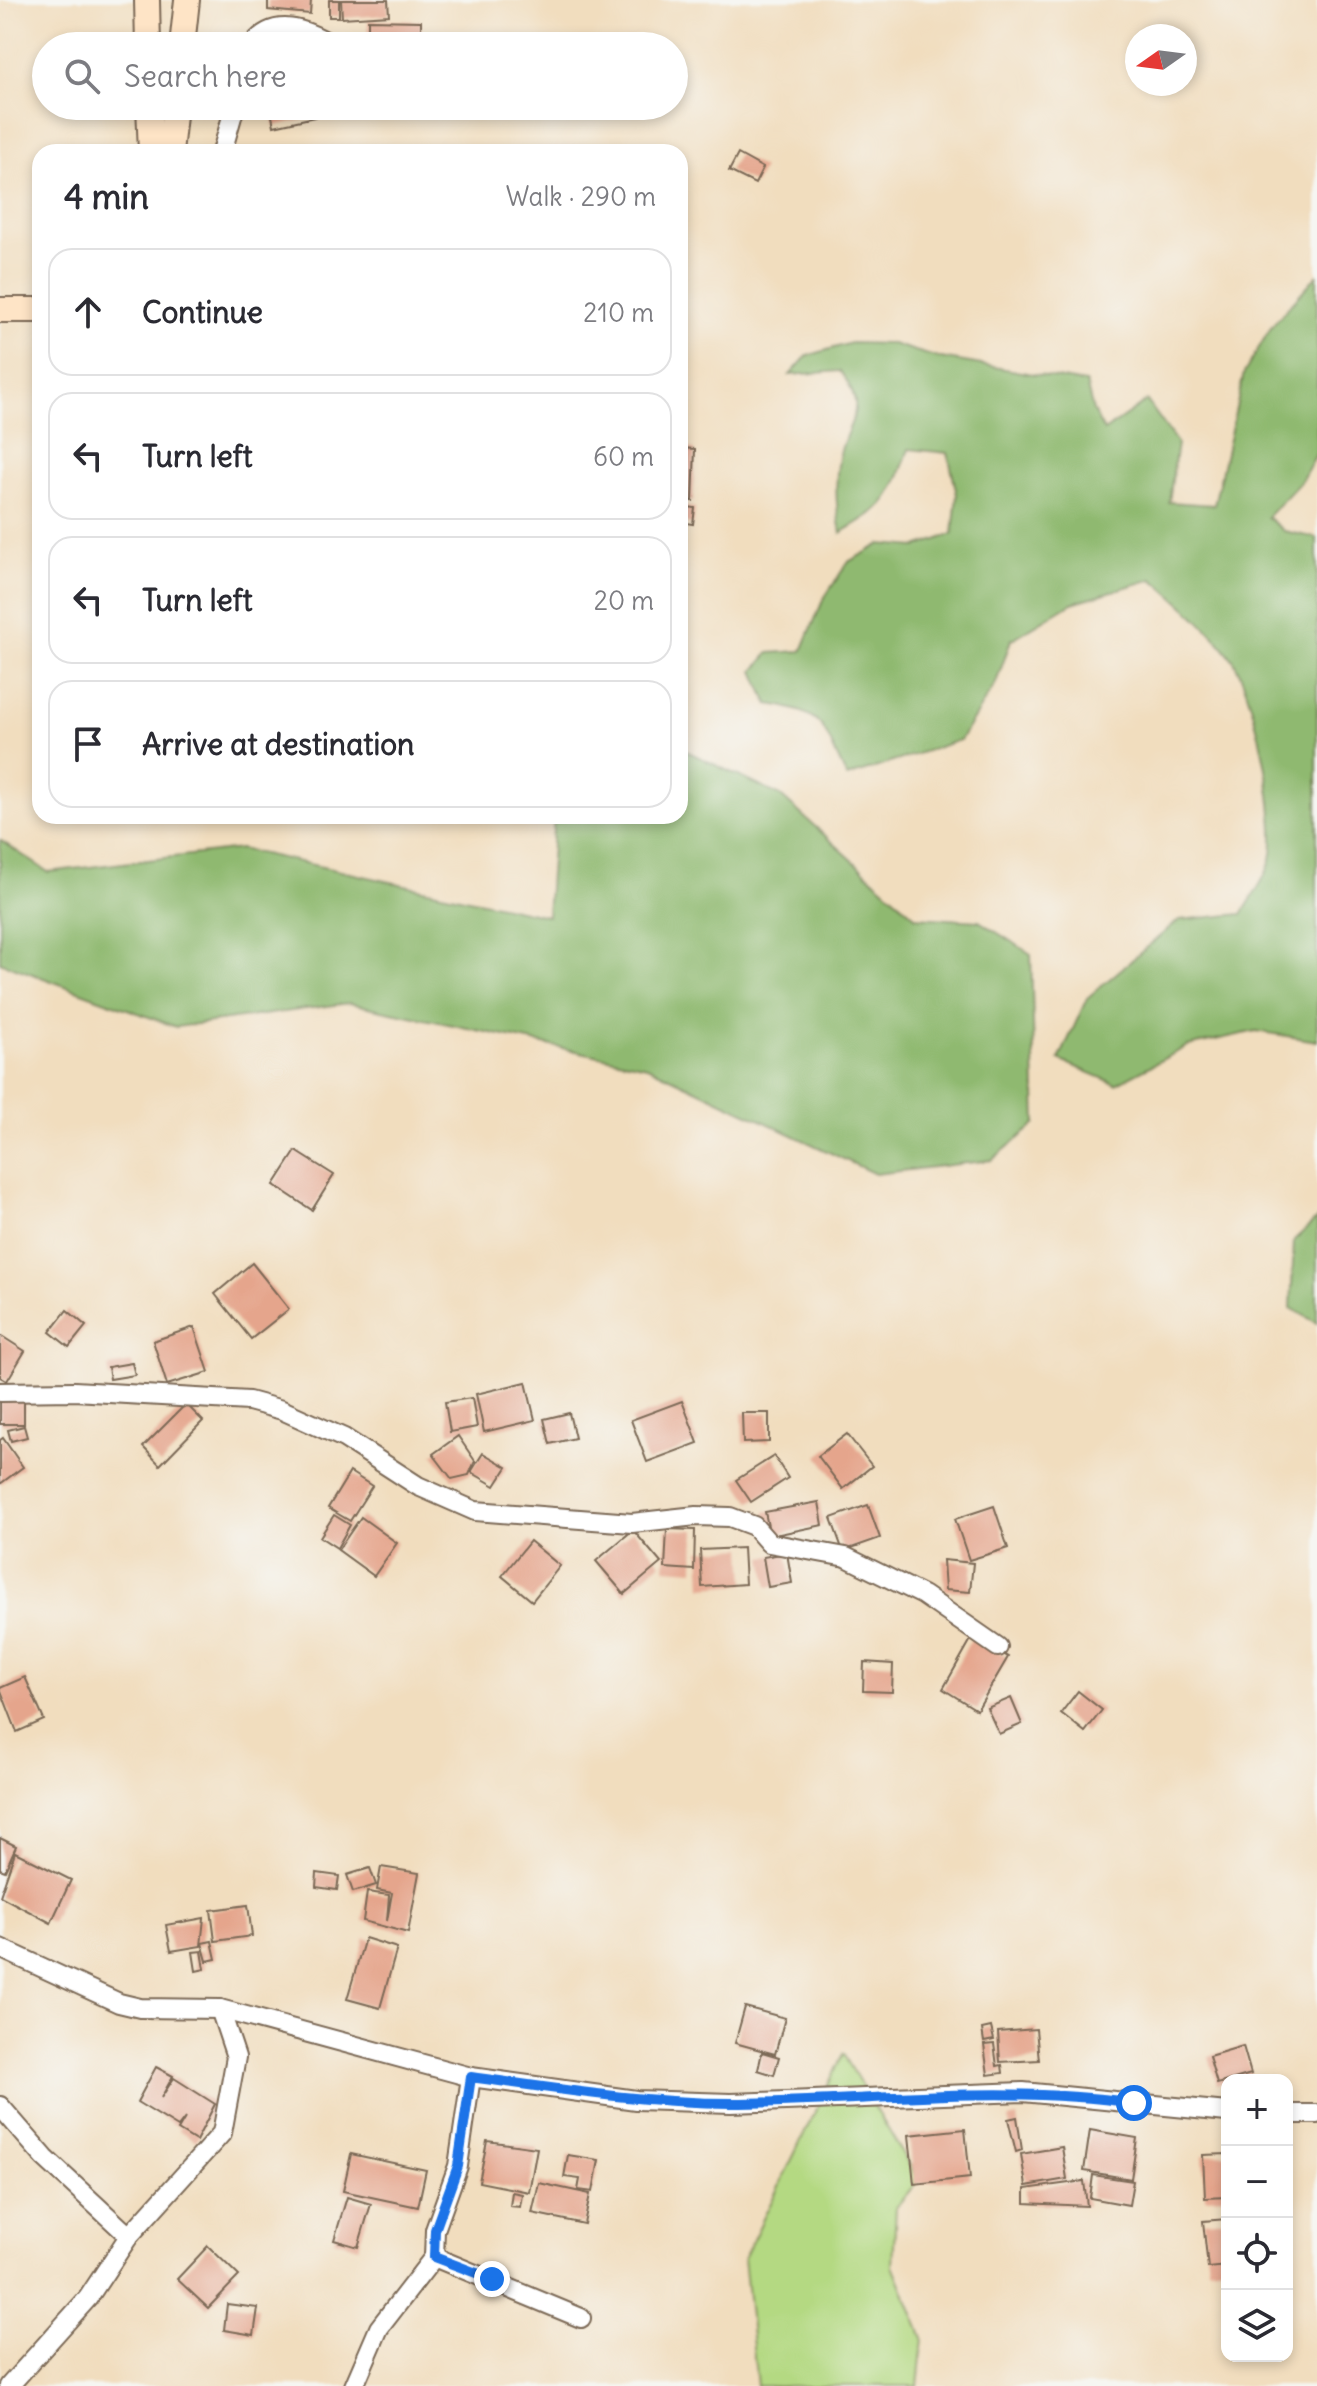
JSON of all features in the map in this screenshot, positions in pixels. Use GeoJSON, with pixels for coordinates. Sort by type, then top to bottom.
{"type":"FeatureCollection","features":[{"type":"Feature","properties":{"kind":"street"},"geometry":{"type":"LineString","coordinates":[[147,0],[148,32]]}},
{"type":"Feature","properties":{"kind":"street"},"geometry":{"type":"LineString","coordinates":[[184,32],[187,0]]}},
{"type":"Feature","properties":{"kind":"street"},"geometry":{"type":"LineString","coordinates":[[265,32],[281,26],[311,32]]}},
{"type":"Feature","properties":{"kind":"street"},"geometry":{"type":"LineString","coordinates":[[150,120],[151,144]]}},
{"type":"Feature","properties":{"kind":"street"},"geometry":{"type":"LineString","coordinates":[[171,144],[173,120]]}},
{"type":"Feature","properties":{"kind":"street"},"geometry":{"type":"LineString","coordinates":[[224,144],[231,120]]}},
{"type":"Feature","properties":{"kind":"street"},"geometry":{"type":"LineString","coordinates":[[0,310],[32,310]]}},
{"type":"Feature","properties":{"kind":"street"},"geometry":{"type":"LineString","coordinates":[[0,1392],[74,1391],[249,1401],[282,1410],[344,1438],[418,1486],[475,1511],[632,1523],[696,1516],[730,1517],[754,1526],[769,1543],[846,1557],[923,1595],[998,1647]]}},
{"type":"Feature","properties":{"kind":"street"},"geometry":{"type":"LineString","coordinates":[[0,1948],[119,2003],[140,2008],[220,2009],[471,2077],[636,2100],[731,2103],[1023,2092],[1221,2111]]}},
{"type":"Feature","properties":{"kind":"street"},"geometry":{"type":"LineString","coordinates":[[9,2386],[88,2298],[129,2236],[222,2133],[236,2057],[220,2009]]}},
{"type":"Feature","properties":{"kind":"street"},"geometry":{"type":"LineString","coordinates":[[354,2386],[379,2328],[434,2257],[435,2230],[458,2166],[471,2077]]}},
{"type":"Feature","properties":{"kind":"street"},"geometry":{"type":"LineString","coordinates":[[0,2106],[45,2158],[129,2236]]}},
{"type":"Feature","properties":{"kind":"street"},"geometry":{"type":"LineString","coordinates":[[1293,2114],[1317,2114]]}},
{"type":"Feature","properties":{"kind":"street"},"geometry":{"type":"LineString","coordinates":[[434,2257],[581,2318]]}},
{"type":"Feature","properties":{"kind":"green space"},"geometry":{"type":"Polygon","coordinates":[[[1317,275],[1317,453],[1301,481],[1267,517],[1284,531],[1317,538],[1317,1041],[1256,1031],[1188,1046],[1116,1084],[1059,1060],[1087,998],[1179,920],[1242,914],[1269,866],[1273,848],[1270,792],[1257,727],[1240,674],[1231,657],[1213,636],[1153,579],[1072,603],[1011,640],[996,683],[960,740],[847,777],[821,726],[803,712],[768,704],[754,671],[769,653],[802,651],[823,600],[848,562],[881,544],[917,547],[953,534],[957,495],[948,453],[909,449],[886,500],[870,515],[841,533],[836,477],[854,414],[854,396],[840,371],[790,375],[807,356],[851,343],[892,344],[935,357],[1086,383],[1093,411],[1104,431],[1147,401],[1177,443],[1169,502],[1214,505],[1244,373],[1273,324],[1317,275]]]}},
{"type":"Feature","properties":{"kind":"green space"},"geometry":{"type":"Polygon","coordinates":[[[688,752],[781,796],[916,917],[979,921],[1031,954],[1036,1124],[992,1160],[875,1174],[647,1066],[349,1003],[176,1027],[0,962],[0,840],[48,872],[240,849],[547,916],[553,824],[688,824],[688,752]]]}},
{"type":"Feature","properties":{"kind":"green space"},"geometry":{"type":"Polygon","coordinates":[[[1317,1219],[1317,1323],[1291,1308],[1294,1240],[1317,1219]]]}},
{"type":"Feature","properties":{"kind":"green space"},"geometry":{"type":"Polygon","coordinates":[[[843,2054],[913,2171],[916,2183],[896,2207],[893,2265],[923,2338],[918,2386],[757,2386],[744,2258],[843,2054]]]}},
{"type":"Feature","properties":{"kind":"building"},"geometry":{"type":"Polygon","coordinates":[[[268,0],[311,0],[310,14],[268,10],[268,0]]]}},
{"type":"Feature","properties":{"kind":"building"},"geometry":{"type":"Polygon","coordinates":[[[329,0],[339,0],[339,17],[329,17],[329,0]]]}},
{"type":"Feature","properties":{"kind":"building"},"geometry":{"type":"Polygon","coordinates":[[[341,0],[388,0],[389,15],[342,18],[341,0]]]}},
{"type":"Feature","properties":{"kind":"building"},"geometry":{"type":"Polygon","coordinates":[[[368,20],[421,21],[421,32],[368,32],[368,20]]]}},
{"type":"Feature","properties":{"kind":"building"},"geometry":{"type":"Polygon","coordinates":[[[273,120],[301,120],[274,126],[273,120]]]}},
{"type":"Feature","properties":{"kind":"building"},"geometry":{"type":"Polygon","coordinates":[[[738,154],[763,168],[755,184],[729,171],[738,154]]]}},
{"type":"Feature","properties":{"kind":"building"},"geometry":{"type":"Polygon","coordinates":[[[688,449],[695,449],[693,501],[688,501],[688,449]]]}},
{"type":"Feature","properties":{"kind":"building"},"geometry":{"type":"Polygon","coordinates":[[[688,507],[695,508],[693,524],[688,523],[688,507]]]}},
{"type":"Feature","properties":{"kind":"building"},"geometry":{"type":"Polygon","coordinates":[[[296,1151],[334,1175],[312,1210],[274,1185],[296,1151]]]}},
{"type":"Feature","properties":{"kind":"building"},"geometry":{"type":"Polygon","coordinates":[[[252,1263],[289,1309],[251,1339],[215,1294],[252,1263]]]}},
{"type":"Feature","properties":{"kind":"building"},"geometry":{"type":"Polygon","coordinates":[[[67,1310],[86,1326],[69,1347],[50,1332],[67,1310]]]}},
{"type":"Feature","properties":{"kind":"building"},"geometry":{"type":"Polygon","coordinates":[[[194,1327],[209,1372],[167,1385],[153,1341],[194,1327]]]}},
{"type":"Feature","properties":{"kind":"building"},"geometry":{"type":"Polygon","coordinates":[[[0,1335],[25,1351],[7,1381],[0,1377],[0,1335]]]}},
{"type":"Feature","properties":{"kind":"building"},"geometry":{"type":"Polygon","coordinates":[[[132,1363],[135,1375],[110,1379],[108,1367],[132,1363]]]}},
{"type":"Feature","properties":{"kind":"building"},"geometry":{"type":"Polygon","coordinates":[[[526,1382],[535,1420],[484,1432],[476,1394],[526,1382]]]}},
{"type":"Feature","properties":{"kind":"building"},"geometry":{"type":"Polygon","coordinates":[[[472,1398],[477,1427],[450,1432],[445,1402],[472,1398]]]}},
{"type":"Feature","properties":{"kind":"building"},"geometry":{"type":"Polygon","coordinates":[[[0,1400],[24,1400],[24,1424],[0,1424],[0,1400]]]}},
{"type":"Feature","properties":{"kind":"building"},"geometry":{"type":"Polygon","coordinates":[[[682,1401],[698,1443],[647,1462],[631,1420],[682,1401]]]}},
{"type":"Feature","properties":{"kind":"building"},"geometry":{"type":"Polygon","coordinates":[[[186,1404],[203,1421],[160,1465],[143,1447],[186,1404]]]}},
{"type":"Feature","properties":{"kind":"building"},"geometry":{"type":"Polygon","coordinates":[[[569,1413],[575,1438],[550,1444],[544,1419],[569,1413]]]}},
{"type":"Feature","properties":{"kind":"building"},"geometry":{"type":"Polygon","coordinates":[[[742,1413],[769,1413],[769,1442],[743,1443],[742,1413]]]}},
{"type":"Feature","properties":{"kind":"building"},"geometry":{"type":"Polygon","coordinates":[[[24,1426],[27,1437],[11,1441],[8,1430],[24,1426]]]}},
{"type":"Feature","properties":{"kind":"building"},"geometry":{"type":"Polygon","coordinates":[[[847,1434],[872,1466],[843,1489],[818,1456],[847,1434]]]}},
{"type":"Feature","properties":{"kind":"building"},"geometry":{"type":"Polygon","coordinates":[[[458,1436],[475,1461],[469,1475],[452,1479],[433,1454],[458,1436]]]}},
{"type":"Feature","properties":{"kind":"building"},"geometry":{"type":"Polygon","coordinates":[[[3,1438],[23,1467],[0,1484],[0,1440],[3,1438]]]}},
{"type":"Feature","properties":{"kind":"building"},"geometry":{"type":"Polygon","coordinates":[[[483,1453],[507,1467],[495,1486],[471,1472],[483,1453]]]}},
{"type":"Feature","properties":{"kind":"building"},"geometry":{"type":"Polygon","coordinates":[[[774,1456],[788,1478],[751,1502],[736,1480],[774,1456]]]}},
{"type":"Feature","properties":{"kind":"building"},"geometry":{"type":"Polygon","coordinates":[[[350,1472],[372,1486],[350,1521],[328,1508],[350,1472]]]}},
{"type":"Feature","properties":{"kind":"building"},"geometry":{"type":"Polygon","coordinates":[[[819,1502],[823,1525],[770,1536],[765,1512],[819,1502]]]}},
{"type":"Feature","properties":{"kind":"building"},"geometry":{"type":"Polygon","coordinates":[[[868,1505],[880,1538],[843,1551],[831,1518],[868,1505]]]}},
{"type":"Feature","properties":{"kind":"building"},"geometry":{"type":"Polygon","coordinates":[[[994,1506],[1008,1548],[969,1560],[955,1519],[994,1506]]]}},
{"type":"Feature","properties":{"kind":"building"},"geometry":{"type":"Polygon","coordinates":[[[334,1515],[350,1525],[337,1548],[320,1537],[334,1515]]]}},
{"type":"Feature","properties":{"kind":"building"},"geometry":{"type":"Polygon","coordinates":[[[361,1517],[397,1543],[374,1576],[338,1550],[361,1517]]]}},
{"type":"Feature","properties":{"kind":"building"},"geometry":{"type":"Polygon","coordinates":[[[667,1529],[695,1530],[694,1570],[665,1568],[667,1529]]]}},
{"type":"Feature","properties":{"kind":"building"},"geometry":{"type":"Polygon","coordinates":[[[633,1530],[661,1563],[624,1594],[596,1561],[633,1530]]]}},
{"type":"Feature","properties":{"kind":"building"},"geometry":{"type":"Polygon","coordinates":[[[530,1541],[560,1566],[532,1601],[502,1576],[530,1541]]]}},
{"type":"Feature","properties":{"kind":"building"},"geometry":{"type":"Polygon","coordinates":[[[743,1548],[745,1584],[702,1587],[700,1550],[743,1548]]]}},
{"type":"Feature","properties":{"kind":"building"},"geometry":{"type":"Polygon","coordinates":[[[787,1553],[792,1583],[768,1587],[763,1557],[787,1553]]]}},
{"type":"Feature","properties":{"kind":"building"},"geometry":{"type":"Polygon","coordinates":[[[943,1560],[973,1563],[970,1592],[945,1590],[943,1560]]]}},
{"type":"Feature","properties":{"kind":"building"},"geometry":{"type":"Polygon","coordinates":[[[973,1636],[1008,1657],[977,1710],[943,1689],[973,1636]]]}},
{"type":"Feature","properties":{"kind":"building"},"geometry":{"type":"Polygon","coordinates":[[[864,1662],[893,1664],[892,1692],[863,1691],[864,1662]]]}},
{"type":"Feature","properties":{"kind":"building"},"geometry":{"type":"Polygon","coordinates":[[[25,1677],[44,1720],[17,1732],[0,1688],[25,1677]]]}},
{"type":"Feature","properties":{"kind":"building"},"geometry":{"type":"Polygon","coordinates":[[[1078,1691],[1102,1710],[1085,1732],[1061,1713],[1078,1691]]]}},
{"type":"Feature","properties":{"kind":"building"},"geometry":{"type":"Polygon","coordinates":[[[1011,1698],[1022,1724],[999,1734],[987,1708],[1011,1698]]]}},
{"type":"Feature","properties":{"kind":"building"},"geometry":{"type":"Polygon","coordinates":[[[0,1838],[16,1846],[5,1871],[0,1869],[0,1838]]]}},
{"type":"Feature","properties":{"kind":"building"},"geometry":{"type":"Polygon","coordinates":[[[15,1852],[71,1880],[51,1923],[0,1896],[15,1852]]]}},
{"type":"Feature","properties":{"kind":"building"},"geometry":{"type":"Polygon","coordinates":[[[381,1867],[419,1873],[408,1933],[363,1921],[367,1892],[389,1895],[387,1921],[392,1893],[377,1890],[381,1867]]]}},
{"type":"Feature","properties":{"kind":"building"},"geometry":{"type":"Polygon","coordinates":[[[370,1868],[376,1885],[353,1892],[347,1875],[370,1868]]]}},
{"type":"Feature","properties":{"kind":"building"},"geometry":{"type":"Polygon","coordinates":[[[317,1873],[339,1876],[337,1890],[316,1887],[317,1873]]]}},
{"type":"Feature","properties":{"kind":"building"},"geometry":{"type":"Polygon","coordinates":[[[248,1905],[252,1936],[215,1941],[211,1910],[248,1905]]]}},
{"type":"Feature","properties":{"kind":"building"},"geometry":{"type":"Polygon","coordinates":[[[204,1918],[201,1946],[171,1951],[166,1925],[204,1918]]]}},
{"type":"Feature","properties":{"kind":"building"},"geometry":{"type":"Polygon","coordinates":[[[365,1938],[397,1948],[380,2008],[347,1999],[365,1938]]]}},
{"type":"Feature","properties":{"kind":"building"},"geometry":{"type":"Polygon","coordinates":[[[212,1941],[216,1959],[207,1961],[202,1943],[212,1941]]]}},
{"type":"Feature","properties":{"kind":"building"},"geometry":{"type":"Polygon","coordinates":[[[202,1951],[205,1969],[196,1971],[193,1952],[202,1951]]]}},
{"type":"Feature","properties":{"kind":"building"},"geometry":{"type":"Polygon","coordinates":[[[745,2007],[785,2018],[775,2054],[735,2043],[745,2007]]]}},
{"type":"Feature","properties":{"kind":"building"},"geometry":{"type":"Polygon","coordinates":[[[991,2027],[994,2040],[984,2042],[982,2029],[991,2027]]]}},
{"type":"Feature","properties":{"kind":"building"},"geometry":{"type":"Polygon","coordinates":[[[1036,2029],[1039,2060],[1000,2062],[998,2032],[1036,2029]]]}},
{"type":"Feature","properties":{"kind":"building"},"geometry":{"type":"Polygon","coordinates":[[[994,2044],[997,2066],[1002,2065],[1003,2073],[988,2075],[984,2045],[994,2044]]]}},
{"type":"Feature","properties":{"kind":"building"},"geometry":{"type":"Polygon","coordinates":[[[1243,2046],[1251,2074],[1221,2074],[1221,2083],[1217,2084],[1209,2056],[1243,2046]]]}},
{"type":"Feature","properties":{"kind":"building"},"geometry":{"type":"Polygon","coordinates":[[[762,2052],[779,2057],[774,2075],[758,2070],[762,2052]]]}},
{"type":"Feature","properties":{"kind":"building"},"geometry":{"type":"Polygon","coordinates":[[[156,2067],[173,2076],[161,2098],[174,2078],[215,2104],[196,2141],[178,2130],[185,2118],[178,2127],[137,2102],[156,2067]]]}},
{"type":"Feature","properties":{"kind":"building"},"geometry":{"type":"Polygon","coordinates":[[[1017,2117],[1022,2150],[1016,2152],[1008,2119],[1017,2117]]]}},
{"type":"Feature","properties":{"kind":"building"},"geometry":{"type":"Polygon","coordinates":[[[965,2129],[970,2178],[914,2184],[909,2135],[965,2129]]]}},
{"type":"Feature","properties":{"kind":"building"},"geometry":{"type":"Polygon","coordinates":[[[1090,2130],[1137,2138],[1131,2179],[1084,2171],[1090,2130]]]}},
{"type":"Feature","properties":{"kind":"building"},"geometry":{"type":"Polygon","coordinates":[[[487,2141],[537,2148],[529,2192],[479,2182],[487,2141]]]}},
{"type":"Feature","properties":{"kind":"building"},"geometry":{"type":"Polygon","coordinates":[[[1062,2147],[1067,2179],[1026,2186],[1021,2154],[1062,2147]]]}},
{"type":"Feature","properties":{"kind":"building"},"geometry":{"type":"Polygon","coordinates":[[[351,2154],[426,2170],[418,2207],[343,2191],[351,2154]]]}},
{"type":"Feature","properties":{"kind":"building"},"geometry":{"type":"Polygon","coordinates":[[[1221,2154],[1221,2197],[1205,2198],[1203,2155],[1221,2154]]]}},
{"type":"Feature","properties":{"kind":"building"},"geometry":{"type":"Polygon","coordinates":[[[568,2155],[599,2160],[593,2192],[578,2190],[580,2179],[564,2177],[568,2155]]]}},
{"type":"Feature","properties":{"kind":"building"},"geometry":{"type":"Polygon","coordinates":[[[1093,2175],[1133,2181],[1129,2205],[1090,2198],[1093,2175]]]}},
{"type":"Feature","properties":{"kind":"building"},"geometry":{"type":"Polygon","coordinates":[[[1084,2181],[1087,2206],[1025,2203],[1025,2189],[1084,2181]]]}},
{"type":"Feature","properties":{"kind":"building"},"geometry":{"type":"Polygon","coordinates":[[[539,2183],[590,2194],[584,2224],[532,2213],[539,2183]]]}},
{"type":"Feature","properties":{"kind":"building"},"geometry":{"type":"Polygon","coordinates":[[[512,2192],[522,2194],[520,2207],[510,2206],[512,2192]]]}},
{"type":"Feature","properties":{"kind":"building"},"geometry":{"type":"Polygon","coordinates":[[[347,2197],[371,2204],[358,2247],[334,2240],[347,2197]]]}},
{"type":"Feature","properties":{"kind":"building"},"geometry":{"type":"Polygon","coordinates":[[[1221,2220],[1221,2267],[1208,2268],[1203,2221],[1221,2220]]]}},
{"type":"Feature","properties":{"kind":"building"},"geometry":{"type":"Polygon","coordinates":[[[208,2246],[239,2276],[208,2308],[177,2279],[208,2246]]]}},
{"type":"Feature","properties":{"kind":"building"},"geometry":{"type":"Polygon","coordinates":[[[227,2304],[258,2308],[254,2335],[224,2330],[227,2304]]]}},
{"type":"Feature","properties":{"kind":"route"},"geometry":{"type":"LineString","coordinates":[[492,2279],[434,2257],[435,2230],[458,2166],[471,2077],[636,2100],[731,2103],[1023,2092],[1134,2103]]}}]}
